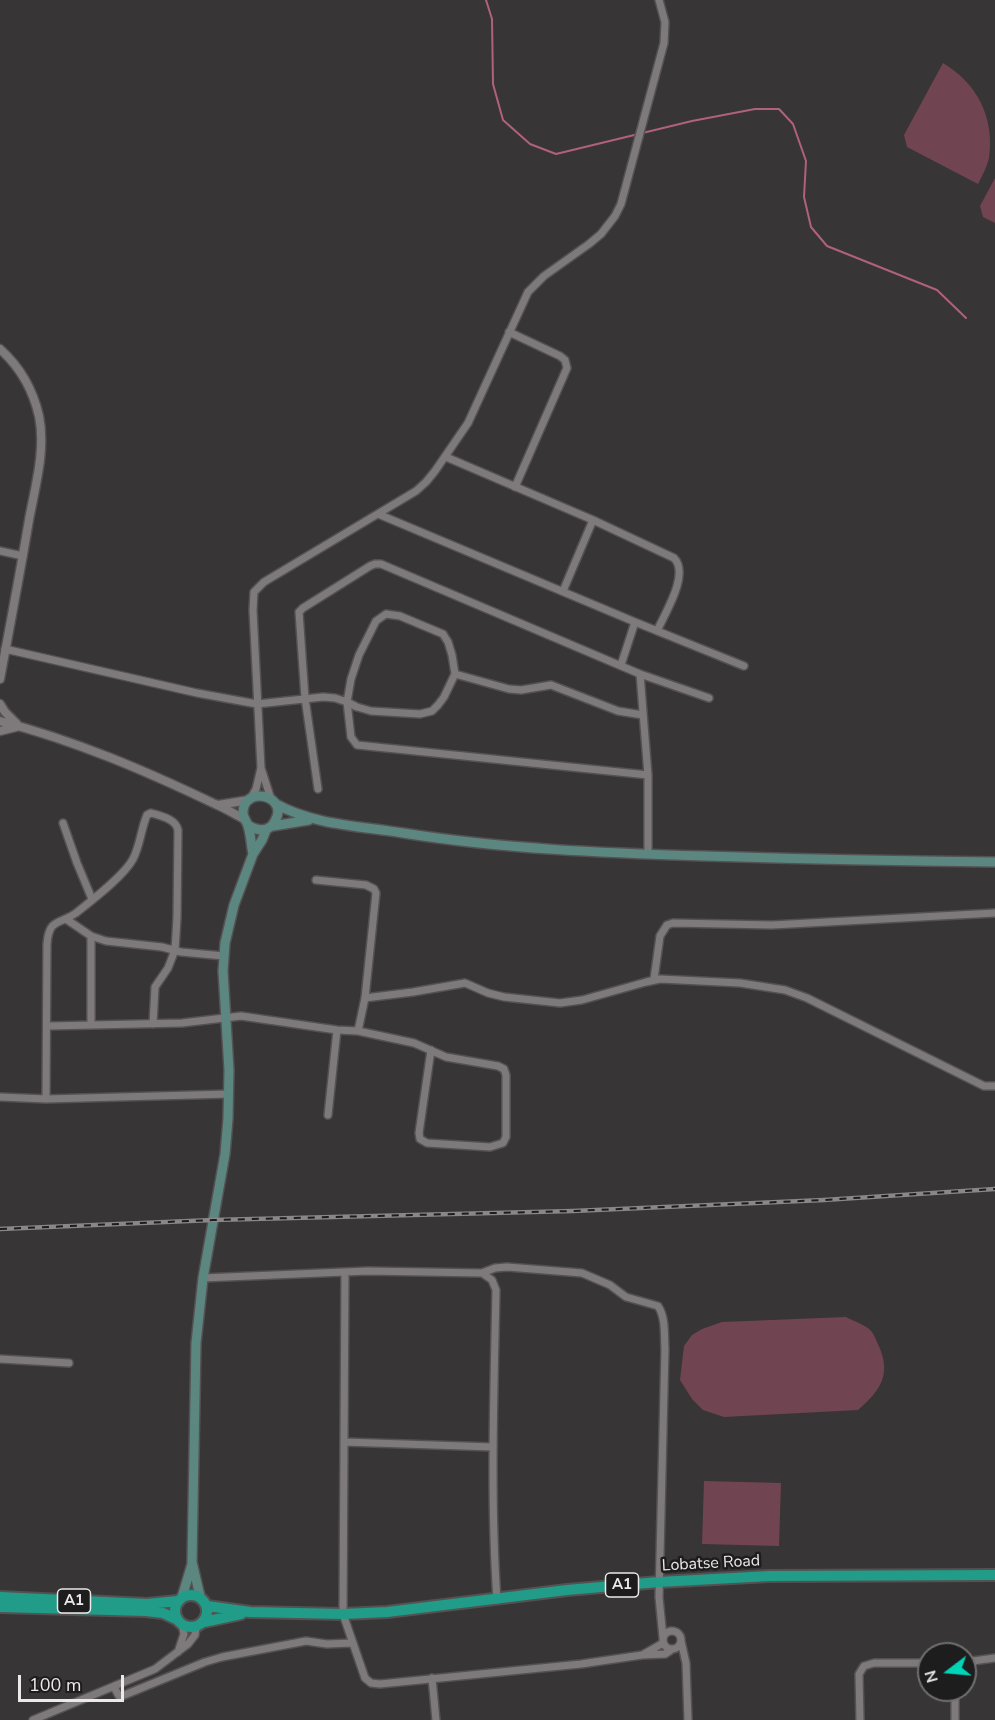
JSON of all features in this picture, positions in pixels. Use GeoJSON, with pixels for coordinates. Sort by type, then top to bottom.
{"type":"FeatureCollection","features":[{"type":"Feature","properties":{"kind":"highway","name":"Lobatse Road"},"geometry":{"type":"LineString","coordinates":[[207,1606],[250,1612],[343,1614],[411,1610],[659,1581],[769,1576],[995,1575]]}},
{"type":"Feature","properties":{"kind":"highway","name":"A1"},"geometry":{"type":"LineString","coordinates":[[0,1597],[147,1604],[180,1599],[188,1594],[200,1596]]}},
{"type":"Feature","properties":{"kind":"highway"},"geometry":{"type":"LineString","coordinates":[[200,1596],[208,1611],[200,1624]]}},
{"type":"Feature","properties":{"kind":"highway"},"geometry":{"type":"LineString","coordinates":[[180,1599],[175,1607],[175,1614],[180,1622]]}},
{"type":"Feature","properties":{"kind":"highway","name":"Lobatse Road"},"geometry":{"type":"LineString","coordinates":[[0,1607],[146,1611],[163,1613],[189,1627],[250,1612]]}},
{"type":"Feature","properties":{"kind":"main road"},"geometry":{"type":"LineString","coordinates":[[253,854],[243,812],[250,799],[258,795],[265,796],[291,812],[314,820],[440,839],[578,852],[831,860],[995,862]]}},
{"type":"Feature","properties":{"kind":"main road"},"geometry":{"type":"LineString","coordinates":[[200,1596],[192,1562],[196,1343],[203,1278],[226,1146],[230,1094],[223,994],[226,934],[253,854],[277,819],[278,812],[274,801]]}},
{"type":"Feature","properties":{"kind":"main road"},"geometry":{"type":"LineString","coordinates":[[246,822],[259,830],[314,820]]}},
{"type":"Feature","properties":{"kind":"main road"},"geometry":{"type":"LineString","coordinates":[[180,1599],[192,1562]]}},
{"type":"Feature","properties":{"kind":"street"},"geometry":{"type":"LineString","coordinates":[[218,805],[250,799],[256,789],[261,768],[254,592],[264,582],[416,491],[426,482],[446,457],[474,411],[525,298],[537,282],[589,244],[608,226],[621,204],[664,43],[665,22],[659,0]]}},
{"type":"Feature","properties":{"kind":"street"},"geometry":{"type":"LineString","coordinates":[[509,332],[560,356],[566,363],[565,372],[515,487]]}},
{"type":"Feature","properties":{"kind":"street"},"geometry":{"type":"LineString","coordinates":[[0,349],[29,385],[39,416],[41,444],[0,679]]}},
{"type":"Feature","properties":{"kind":"street"},"geometry":{"type":"LineString","coordinates":[[446,457],[593,520],[678,561],[680,571],[678,582],[657,631]]}},
{"type":"Feature","properties":{"kind":"street"},"geometry":{"type":"LineString","coordinates":[[378,514],[744,666]]}},
{"type":"Feature","properties":{"kind":"street"},"geometry":{"type":"LineString","coordinates":[[563,591],[593,520]]}},
{"type":"Feature","properties":{"kind":"street"},"geometry":{"type":"LineString","coordinates":[[0,551],[22,556]]}},
{"type":"Feature","properties":{"kind":"street"},"geometry":{"type":"LineString","coordinates":[[318,789],[305,698],[298,619],[300,610],[378,563],[640,674],[709,698]]}},
{"type":"Feature","properties":{"kind":"street"},"geometry":{"type":"LineString","coordinates":[[5,649],[197,693],[257,704],[305,698],[329,698],[348,702],[371,711],[426,713],[432,711],[444,697],[455,674],[452,655],[443,634],[400,615],[386,614],[375,621],[351,679],[348,702],[351,737],[354,743],[362,747],[648,775]]}},
{"type":"Feature","properties":{"kind":"street"},"geometry":{"type":"LineString","coordinates":[[621,665],[635,622]]}},
{"type":"Feature","properties":{"kind":"street"},"geometry":{"type":"LineString","coordinates":[[455,674],[509,689],[521,690],[552,685],[618,711],[643,715]]}},
{"type":"Feature","properties":{"kind":"street"},"geometry":{"type":"LineString","coordinates":[[640,674],[648,775],[648,854]]}},
{"type":"Feature","properties":{"kind":"street"},"geometry":{"type":"LineString","coordinates":[[0,704],[19,726]]}},
{"type":"Feature","properties":{"kind":"street"},"geometry":{"type":"LineString","coordinates":[[0,721],[69,741],[218,805],[246,822]]}},
{"type":"Feature","properties":{"kind":"street"},"geometry":{"type":"LineString","coordinates":[[0,731],[19,726]]}},
{"type":"Feature","properties":{"kind":"street"},"geometry":{"type":"LineString","coordinates":[[261,768],[274,801]]}},
{"type":"Feature","properties":{"kind":"street"},"geometry":{"type":"LineString","coordinates":[[46,1099],[48,936],[52,926],[66,919],[92,899],[116,879],[134,859],[148,813],[172,821],[177,824],[178,830],[175,950],[168,968],[155,987],[153,1024]]}},
{"type":"Feature","properties":{"kind":"street"},"geometry":{"type":"LineString","coordinates":[[63,823],[92,899]]}},
{"type":"Feature","properties":{"kind":"street"},"geometry":{"type":"LineString","coordinates":[[316,880],[366,885],[374,889],[376,899],[365,998],[358,1031]]}},
{"type":"Feature","properties":{"kind":"street"},"geometry":{"type":"LineString","coordinates":[[654,979],[660,936],[667,925],[673,923],[772,926],[995,913]]}},
{"type":"Feature","properties":{"kind":"street"},"geometry":{"type":"LineString","coordinates":[[66,919],[91,936],[106,941],[224,956]]}},
{"type":"Feature","properties":{"kind":"street"},"geometry":{"type":"LineString","coordinates":[[91,936],[91,1025]]}},
{"type":"Feature","properties":{"kind":"street"},"geometry":{"type":"LineString","coordinates":[[365,998],[465,983],[504,997],[560,1003],[582,1000],[654,979],[740,983],[785,990],[807,998],[984,1086],[995,1086]]}},
{"type":"Feature","properties":{"kind":"street"},"geometry":{"type":"LineString","coordinates":[[48,1026],[182,1023],[241,1016],[358,1031],[414,1043],[431,1050],[446,1057],[504,1069],[506,1075],[506,1137],[503,1143],[490,1147],[421,1141],[419,1133],[431,1050]]}},
{"type":"Feature","properties":{"kind":"street"},"geometry":{"type":"LineString","coordinates":[[328,1115],[337,1030]]}},
{"type":"Feature","properties":{"kind":"street"},"geometry":{"type":"LineString","coordinates":[[0,1097],[46,1099],[230,1094]]}},
{"type":"Feature","properties":{"kind":"street"},"geometry":{"type":"LineString","coordinates":[[203,1278],[395,1271],[482,1273],[495,1268],[507,1267],[582,1274],[610,1285],[626,1297],[661,1309],[665,1349],[660,1617],[666,1648],[672,1650],[686,1663]]}},
{"type":"Feature","properties":{"kind":"street"},"geometry":{"type":"LineString","coordinates":[[345,1272],[343,1614],[362,1673],[371,1683],[380,1684],[664,1654],[678,1647],[681,1641]]}},
{"type":"Feature","properties":{"kind":"street"},"geometry":{"type":"LineString","coordinates":[[482,1273],[492,1280],[495,1290],[493,1529],[497,1600]]}},
{"type":"Feature","properties":{"kind":"street"},"geometry":{"type":"LineString","coordinates":[[0,1359],[69,1363]]}},
{"type":"Feature","properties":{"kind":"street"},"geometry":{"type":"LineString","coordinates":[[344,1442],[493,1447]]}},
{"type":"Feature","properties":{"kind":"street"},"geometry":{"type":"LineString","coordinates":[[660,1617],[679,1635],[681,1641],[686,1663],[688,1720]]}},
{"type":"Feature","properties":{"kind":"street"},"geometry":{"type":"LineString","coordinates":[[178,1652],[184,1634],[180,1622]]}},
{"type":"Feature","properties":{"kind":"street"},"geometry":{"type":"LineString","coordinates":[[33,1720],[155,1669],[192,1640],[200,1624]]}},
{"type":"Feature","properties":{"kind":"street"},"geometry":{"type":"LineString","coordinates":[[642,1655],[663,1641],[667,1633],[673,1631]]}},
{"type":"Feature","properties":{"kind":"street"},"geometry":{"type":"LineString","coordinates":[[114,1687],[119,1696],[122,1696],[222,1657],[306,1641],[327,1644],[352,1642]]}},
{"type":"Feature","properties":{"kind":"street"},"geometry":{"type":"LineString","coordinates":[[977,1660],[995,1658]]}},
{"type":"Feature","properties":{"kind":"street"},"geometry":{"type":"LineString","coordinates":[[860,1720],[860,1674],[864,1666],[874,1663],[917,1663]]}},
{"type":"Feature","properties":{"kind":"street"},"geometry":{"type":"LineString","coordinates":[[432,1678],[436,1720]]}},
{"type":"Feature","properties":{"kind":"street"},"geometry":{"type":"LineString","coordinates":[[954,1702],[955,1720]]}},
{"type":"Feature","properties":{"kind":"shaded area"},"geometry":{"type":"Polygon","coordinates":[[[943,63],[955,71],[974,91],[986,116],[990,143],[989,158],[978,184],[907,147],[904,135],[943,63]]]}},
{"type":"Feature","properties":{"kind":"shaded area"},"geometry":{"type":"Polygon","coordinates":[[[995,178],[995,223],[983,217],[980,206],[995,178]]]}},
{"type":"Feature","properties":{"kind":"shaded area"},"geometry":{"type":"Polygon","coordinates":[[[846,1317],[872,1332],[884,1364],[882,1381],[873,1395],[858,1410],[724,1417],[703,1410],[692,1399],[680,1380],[684,1346],[692,1335],[702,1329],[722,1322],[846,1317]]]}},
{"type":"Feature","properties":{"kind":"shaded area"},"geometry":{"type":"Polygon","coordinates":[[[704,1481],[781,1483],[779,1546],[702,1544],[704,1481]]]}},
{"type":"Feature","properties":{"kind":"waterway"},"geometry":{"type":"LineString","coordinates":[[486,0],[492,19],[493,84],[503,120],[530,144],[556,154],[692,121],[755,109],[779,109],[793,124],[806,161],[804,197],[811,227],[827,246],[937,290],[966,318]]}},
{"type":"Feature","properties":{"kind":"railway"},"geometry":{"type":"LineString","coordinates":[[0,1229],[213,1220],[573,1211],[824,1200],[995,1189]]}}]}
